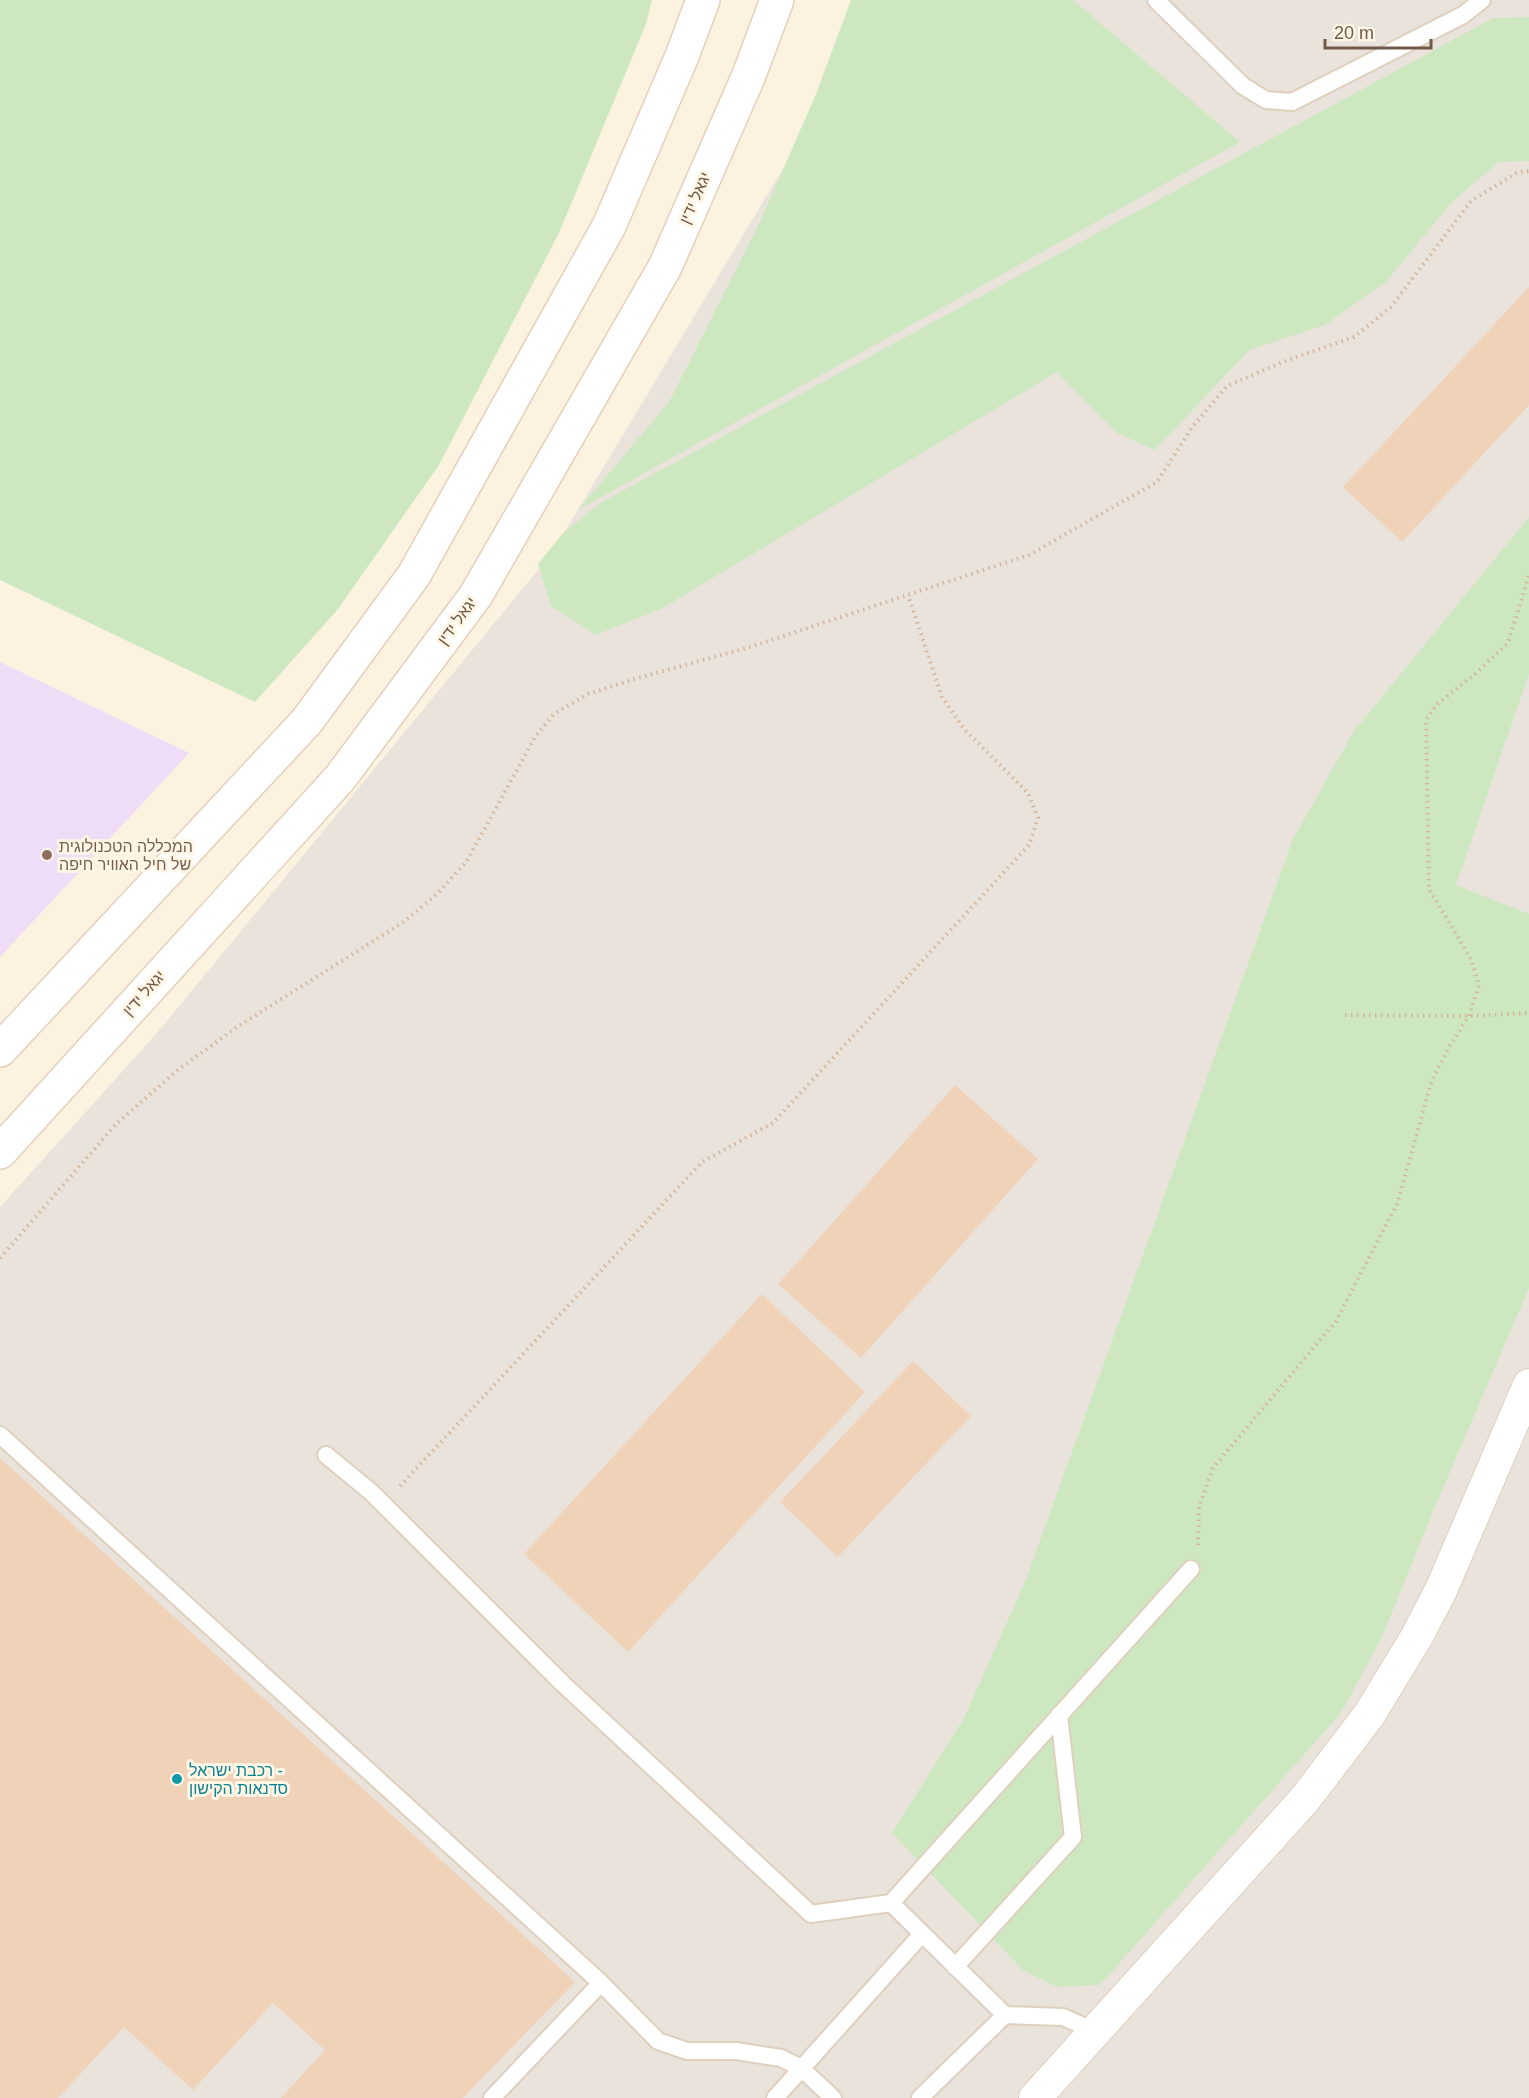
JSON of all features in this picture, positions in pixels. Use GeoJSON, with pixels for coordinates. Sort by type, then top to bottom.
{"type":"FeatureCollection","features":[{"type":"Feature","properties":{"kind":"main road"},"geometry":{"type":"LineString","coordinates":[[0,1050],[307,720],[414,575],[609,226],[704,0]]}},
{"type":"Feature","properties":{"kind":"main road","name":"יגאל ידין"},"geometry":{"type":"LineString","coordinates":[[0,1152],[340,777],[476,595],[665,267],[749,75],[777,0]]}},
{"type":"Feature","properties":{"kind":"street"},"geometry":{"type":"LineString","coordinates":[[1035,2098],[1305,1799],[1369,1715],[1416,1638],[1441,1590],[1529,1384]]}},
{"type":"Feature","properties":{"kind":"lane"},"geometry":{"type":"LineString","coordinates":[[1156,0],[1243,86],[1266,100],[1292,102],[1463,15],[1482,0]]}},
{"type":"Feature","properties":{"kind":"lane"},"geometry":{"type":"LineString","coordinates":[[0,1435],[601,1983],[658,2041],[687,2051],[736,2051],[781,2058],[801,2068],[833,2098]]}},
{"type":"Feature","properties":{"kind":"lane"},"geometry":{"type":"LineString","coordinates":[[326,1455],[383,1504],[562,1683],[811,1914],[891,1903],[1191,1569]]}},
{"type":"Feature","properties":{"kind":"lane"},"geometry":{"type":"LineString","coordinates":[[955,1967],[1073,1837],[1059,1715]]}},
{"type":"Feature","properties":{"kind":"lane"},"geometry":{"type":"LineString","coordinates":[[891,1903],[1005,2015],[1063,2017],[1096,2031]]}},
{"type":"Feature","properties":{"kind":"lane"},"geometry":{"type":"LineString","coordinates":[[775,2098],[922,1934]]}},
{"type":"Feature","properties":{"kind":"lane"},"geometry":{"type":"LineString","coordinates":[[492,2098],[601,1983]]}},
{"type":"Feature","properties":{"kind":"lane"},"geometry":{"type":"LineString","coordinates":[[920,2098],[1005,2015]]}},
{"type":"Feature","properties":{"kind":"path"},"geometry":{"type":"LineString","coordinates":[[0,1258],[116,1124],[179,1069],[237,1027],[405,921],[438,893],[467,861],[535,737],[554,714],[588,694],[750,647],[1029,555],[1157,482],[1193,426],[1227,386],[1288,360],[1354,337],[1391,307],[1471,201],[1518,172],[1529,171]]}},
{"type":"Feature","properties":{"kind":"path"},"geometry":{"type":"LineString","coordinates":[[1191,1569],[1199,1540],[1199,1507],[1213,1468],[1336,1322],[1397,1204],[1432,1080],[1469,1016],[1479,986],[1471,959],[1429,889],[1426,720],[1437,704],[1474,675],[1508,643],[1529,575]]}},
{"type":"Feature","properties":{"kind":"path"},"geometry":{"type":"LineString","coordinates":[[383,1504],[702,1162],[773,1123],[1029,845],[1038,818],[1028,793],[964,729],[942,697],[908,594]]}},
{"type":"Feature","properties":{"kind":"path"},"geometry":{"type":"LineString","coordinates":[[1345,1016],[1469,1016],[1529,1013]]}},
{"type":"Feature","properties":{"kind":"shaded area"},"geometry":{"type":"Polygon","coordinates":[[[856,0],[1529,0],[1529,2098],[0,2098],[0,1207],[157,1033],[552,553],[838,77],[856,0]]]}},
{"type":"Feature","properties":{"kind":"shaded area","name":"המכללה הטכנולוגית של חיל האוויר חיפה"},"geometry":{"type":"Polygon","coordinates":[[[0,662],[189,753],[0,957],[0,662]]]}},
{"type":"Feature","properties":{"kind":"green space"},"geometry":{"type":"Polygon","coordinates":[[[0,0],[652,0],[646,24],[559,233],[439,465],[338,609],[255,702],[0,580],[0,0]]]}},
{"type":"Feature","properties":{"kind":"green space"},"geometry":{"type":"Polygon","coordinates":[[[851,0],[1073,0],[1240,142],[578,510],[669,402],[760,222],[816,94],[851,0]]]}},
{"type":"Feature","properties":{"kind":"green space"},"geometry":{"type":"Polygon","coordinates":[[[1529,17],[1529,161],[1498,162],[1450,204],[1386,282],[1325,325],[1249,350],[1155,450],[1117,433],[1057,372],[661,609],[596,635],[551,606],[538,564],[564,532],[602,502],[1493,18],[1529,17]]]}},
{"type":"Feature","properties":{"kind":"green space"},"geometry":{"type":"Polygon","coordinates":[[[1529,517],[1529,674],[1456,885],[1529,914],[1529,1288],[1382,1637],[1341,1713],[1100,1985],[1058,1987],[1024,1971],[892,1833],[964,1718],[1025,1582],[1293,839],[1354,731],[1529,517]]]}},
{"type":"Feature","properties":{"kind":"building"},"geometry":{"type":"Polygon","coordinates":[[[1529,287],[1529,405],[1402,542],[1343,487],[1529,287]]]}},
{"type":"Feature","properties":{"kind":"building"},"geometry":{"type":"Polygon","coordinates":[[[955,1085],[1038,1159],[861,1358],[778,1284],[955,1085]]]}},
{"type":"Feature","properties":{"kind":"building"},"geometry":{"type":"Polygon","coordinates":[[[762,1294],[865,1392],[628,1652],[524,1554],[762,1294]]]}},
{"type":"Feature","properties":{"kind":"building"},"geometry":{"type":"Polygon","coordinates":[[[913,1361],[971,1416],[838,1557],[780,1502],[913,1361]]]}},
{"type":"Feature","properties":{"kind":"building","name":"רכבת ישראל - סדנאות הקישון"},"geometry":{"type":"Polygon","coordinates":[[[0,1458],[575,1982],[463,2098],[281,2098],[325,2050],[273,2003],[193,2090],[124,2027],[58,2098],[0,2098],[0,1458]]]}},
{"type":"Feature","properties":{"kind":"place","name":"המכללה הטכנולוגית של חיל האוויר חיפה"},"geometry":{"type":"Point","coordinates":[47,855]}},
{"type":"Feature","properties":{"kind":"place","name":"רכבת ישראל - סדנאות הקישון"},"geometry":{"type":"Point","coordinates":[177,1779]}}]}
